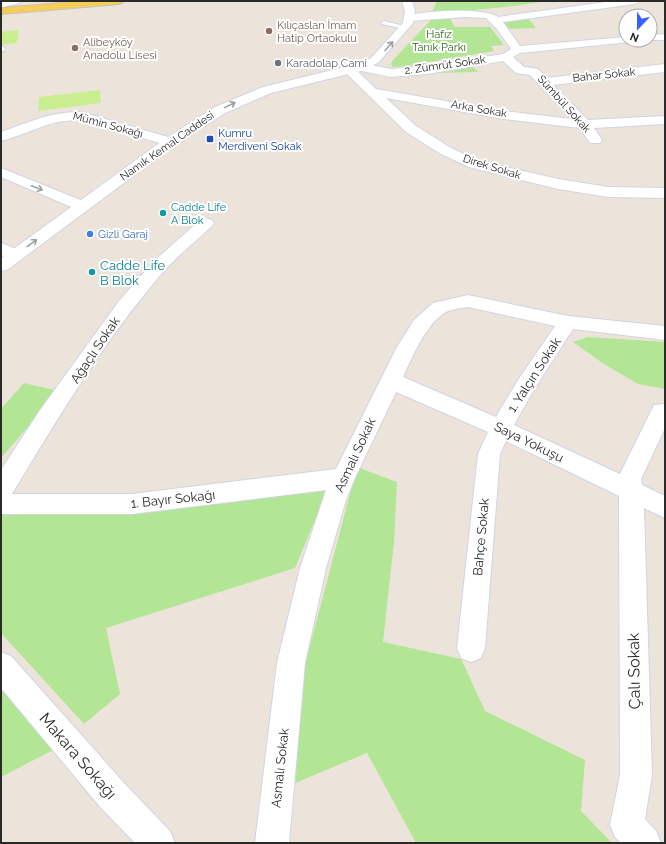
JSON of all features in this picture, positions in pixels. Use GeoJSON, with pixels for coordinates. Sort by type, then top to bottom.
{"type":"FeatureCollection","features":[{"type":"Feature","properties":{"kind":"main road"},"geometry":{"type":"LineString","coordinates":[[2,7],[30,1]]}},
{"type":"Feature","properties":{"kind":"main road"},"geometry":{"type":"LineString","coordinates":[[2,7],[120,1]]}},
{"type":"Feature","properties":{"kind":"street"},"geometry":{"type":"LineString","coordinates":[[2,7],[16,1]]}},
{"type":"Feature","properties":{"kind":"street"},"geometry":{"type":"LineString","coordinates":[[407,1],[407,22],[484,14],[496,20],[517,50]]}},
{"type":"Feature","properties":{"kind":"street"},"geometry":{"type":"LineString","coordinates":[[496,20],[635,1]]}},
{"type":"Feature","properties":{"kind":"street","name":"Namık Kemal Caddesi"},"geometry":{"type":"LineString","coordinates":[[1,266],[8,251],[82,206],[208,116],[239,100],[277,86],[355,69],[375,60],[420,6]]}},
{"type":"Feature","properties":{"kind":"street"},"geometry":{"type":"LineString","coordinates":[[506,57],[517,50],[618,41]]}},
{"type":"Feature","properties":{"kind":"street","name":"2. Zümrüt Sokak"},"geometry":{"type":"LineString","coordinates":[[355,69],[391,73],[426,70],[506,57]]}},
{"type":"Feature","properties":{"kind":"street","name":"Sümbül Sokak"},"geometry":{"type":"LineString","coordinates":[[506,57],[520,70],[534,72],[584,124],[595,140]]}},
{"type":"Feature","properties":{"kind":"street","name":"Bahar Sokak"},"geometry":{"type":"LineString","coordinates":[[542,82],[665,68]]}},
{"type":"Feature","properties":{"kind":"street","name":"Direk Sokak"},"geometry":{"type":"LineString","coordinates":[[355,69],[374,92],[416,132],[446,151],[474,164],[558,184],[621,193],[665,193]]}},
{"type":"Feature","properties":{"kind":"street"},"geometry":{"type":"LineString","coordinates":[[506,72],[520,70]]}},
{"type":"Feature","properties":{"kind":"street"},"geometry":{"type":"LineString","coordinates":[[391,73],[413,76],[457,77]]}},
{"type":"Feature","properties":{"kind":"street","name":"Arka Sokak"},"geometry":{"type":"LineString","coordinates":[[374,92],[516,116],[584,124],[665,120]]}},
{"type":"Feature","properties":{"kind":"street","name":"Mümin Sokağı"},"geometry":{"type":"LineString","coordinates":[[1,137],[58,116],[68,115],[81,116],[170,142]]}},
{"type":"Feature","properties":{"kind":"street"},"geometry":{"type":"LineString","coordinates":[[1,172],[82,206]]}},
{"type":"Feature","properties":{"kind":"street"},"geometry":{"type":"LineString","coordinates":[[621,193],[665,199]]}},
{"type":"Feature","properties":{"kind":"street","name":"Ağaçlı Sokak"},"geometry":{"type":"LineString","coordinates":[[1,490],[46,419],[126,305],[158,267],[206,223]]}},
{"type":"Feature","properties":{"kind":"street","name":"Asmalı Sokak"},"geometry":{"type":"LineString","coordinates":[[272,843],[290,663],[313,568],[334,500],[343,478],[407,347],[421,325],[440,307],[468,301],[568,322],[665,333]]}},
{"type":"Feature","properties":{"kind":"street","name":"1. Yalçın Sokak"},"geometry":{"type":"LineString","coordinates":[[500,428],[527,382],[568,322]]}},
{"type":"Feature","properties":{"kind":"street","name":"Saya Yokuşu"},"geometry":{"type":"LineString","coordinates":[[391,381],[500,428],[665,507]]}},
{"type":"Feature","properties":{"kind":"street"},"geometry":{"type":"LineString","coordinates":[[631,492],[629,479],[662,411]]}},
{"type":"Feature","properties":{"kind":"street","name":"Bahçe Sokak"},"geometry":{"type":"LineString","coordinates":[[471,648],[489,454],[500,428]]}},
{"type":"Feature","properties":{"kind":"street","name":"1. Bayır Sokağı"},"geometry":{"type":"LineString","coordinates":[[1,504],[132,504],[343,478]]}},
{"type":"Feature","properties":{"kind":"street","name":"Çalı Sokak"},"geometry":{"type":"LineString","coordinates":[[631,492],[636,775],[627,824],[644,843]]}},
{"type":"Feature","properties":{"kind":"street","name":"Makara Sokağı"},"geometry":{"type":"LineString","coordinates":[[1,666],[112,796],[158,843]]}},
{"type":"Feature","properties":{"kind":"lane"},"geometry":{"type":"LineString","coordinates":[[384,23],[407,22]]}},
{"type":"Feature","properties":{"kind":"green space"},"geometry":{"type":"Polygon","coordinates":[[[437,1],[547,1],[514,6],[431,14],[437,1]]]}},
{"type":"Feature","properties":{"kind":"green space"},"geometry":{"type":"Polygon","coordinates":[[[528,18],[536,28],[509,29],[504,22],[528,18]]]}},
{"type":"Feature","properties":{"kind":"green space","name":"Hafız Tanık Parkı"},"geometry":{"type":"Polygon","coordinates":[[[432,19],[450,19],[455,27],[490,27],[504,45],[491,46],[494,51],[393,67],[391,64],[393,60],[432,19]]]}},
{"type":"Feature","properties":{"kind":"green space"},"geometry":{"type":"Polygon","coordinates":[[[19,30],[17,43],[1,45],[1,32],[19,30]]]}},
{"type":"Feature","properties":{"kind":"green space"},"geometry":{"type":"Polygon","coordinates":[[[473,67],[478,72],[437,73],[473,67]]]}},
{"type":"Feature","properties":{"kind":"green space"},"geometry":{"type":"Polygon","coordinates":[[[100,90],[101,103],[38,111],[39,97],[100,90]]]}},
{"type":"Feature","properties":{"kind":"green space"},"geometry":{"type":"Polygon","coordinates":[[[588,337],[665,342],[665,389],[638,384],[604,364],[573,342],[588,337]]]}},
{"type":"Feature","properties":{"kind":"green space"},"geometry":{"type":"Polygon","coordinates":[[[24,383],[59,391],[1,458],[1,409],[24,383]]]}},
{"type":"Feature","properties":{"kind":"green space"},"geometry":{"type":"Polygon","coordinates":[[[357,467],[397,482],[394,542],[383,642],[461,659],[485,711],[585,760],[581,811],[612,843],[416,843],[367,753],[295,783],[305,665],[357,467]]]}},
{"type":"Feature","properties":{"kind":"green space"},"geometry":{"type":"Polygon","coordinates":[[[329,486],[295,568],[106,628],[120,694],[84,724],[1,633],[1,510],[329,486]]]}},
{"type":"Feature","properties":{"kind":"green space"},"geometry":{"type":"Polygon","coordinates":[[[1,684],[55,749],[3,776],[1,773],[1,684]]]}},
{"type":"Feature","properties":{"kind":"place","name":"Kılıçaslan İmam Hatip Ortaokulu"},"geometry":{"type":"Point","coordinates":[269,31]}},
{"type":"Feature","properties":{"kind":"place","name":"Alibeyköy Anadolu Lisesi"},"geometry":{"type":"Point","coordinates":[75,48]}},
{"type":"Feature","properties":{"kind":"place","name":"Karadolap Cami"},"geometry":{"type":"Point","coordinates":[278,63]}},
{"type":"Feature","properties":{"kind":"place","name":"Kumru Merdiveni Sokak"},"geometry":{"type":"Point","coordinates":[210,139]}},
{"type":"Feature","properties":{"kind":"place","name":"Cadde Life A Blok"},"geometry":{"type":"Point","coordinates":[163,213]}},
{"type":"Feature","properties":{"kind":"place","name":"Gizli Garaj"},"geometry":{"type":"Point","coordinates":[90,234]}},
{"type":"Feature","properties":{"kind":"place","name":"Cadde Life B Blok"},"geometry":{"type":"Point","coordinates":[92,272]}}]}
